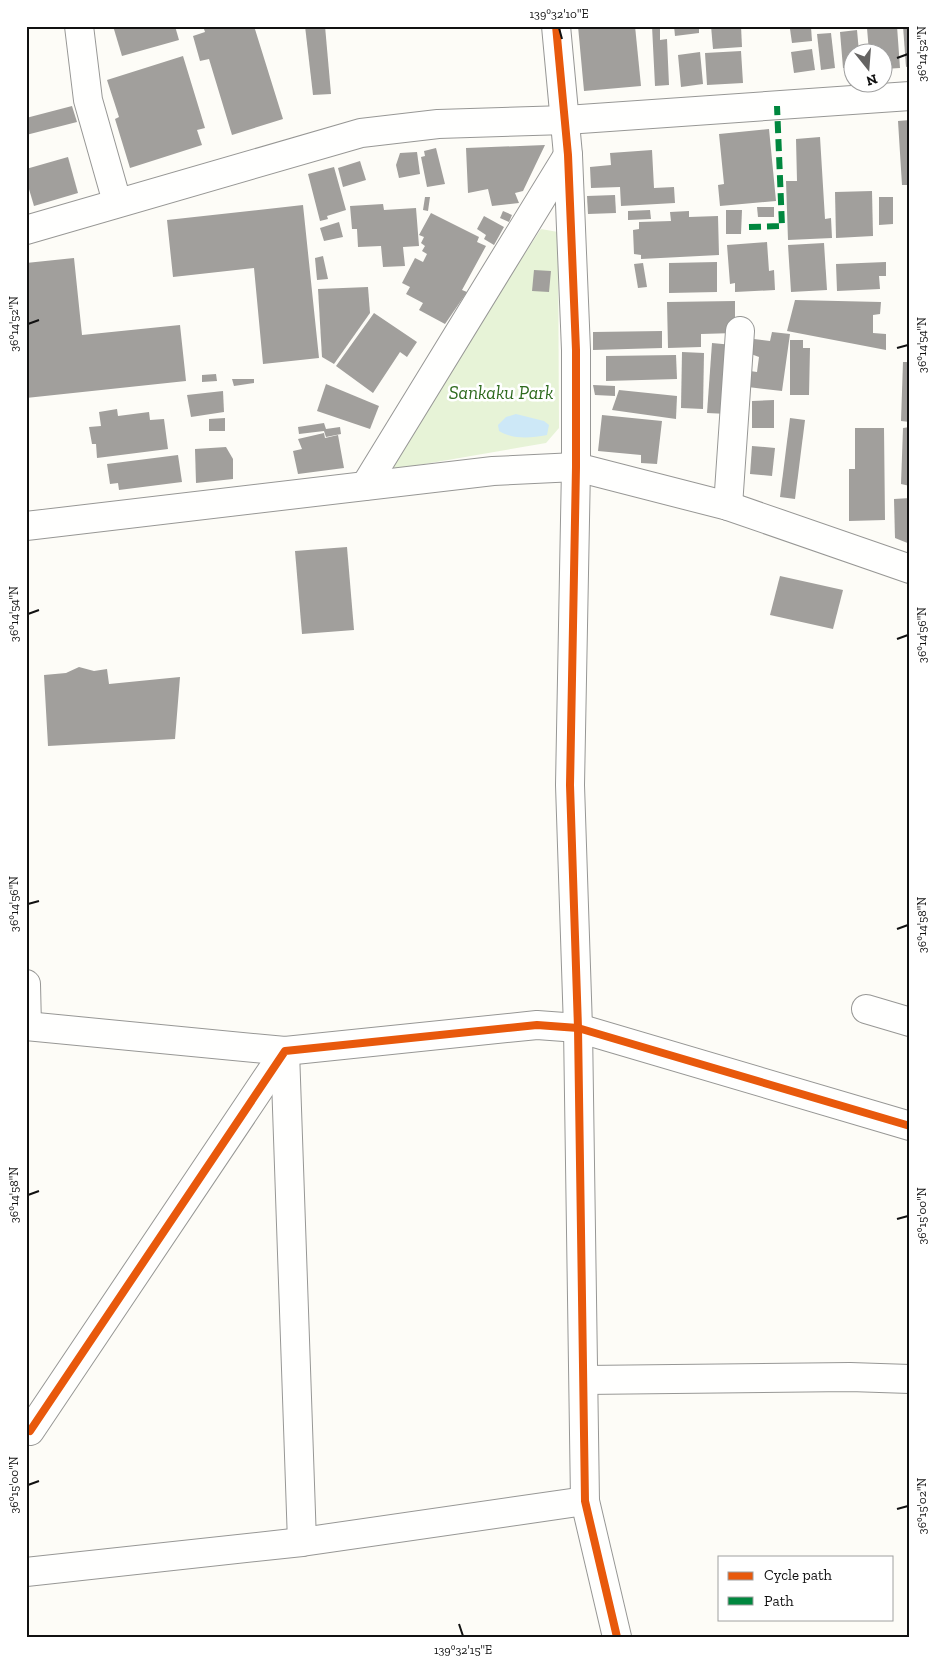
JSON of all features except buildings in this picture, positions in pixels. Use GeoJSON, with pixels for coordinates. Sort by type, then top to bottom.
{"type":"FeatureCollection","features":[{"type":"Feature","properties":{"kind":"street"},"geometry":{"type":"LineString","coordinates":[[79,26],[88,100],[117,202]]}},
{"type":"Feature","properties":{"kind":"street"},"geometry":{"type":"LineString","coordinates":[[556,26],[566,120],[576,350],[576,467],[570,785],[578,1028],[585,1501],[617,1637]]}},
{"type":"Feature","properties":{"kind":"street"},"geometry":{"type":"LineString","coordinates":[[26,230],[117,202],[361,133],[438,124],[566,120],[910,96]]}},
{"type":"Feature","properties":{"kind":"street"},"geometry":{"type":"LineString","coordinates":[[364,486],[568,155]]}},
{"type":"Feature","properties":{"kind":"street"},"geometry":{"type":"LineString","coordinates":[[728,506],[740,331]]}},
{"type":"Feature","properties":{"kind":"street"},"geometry":{"type":"LineString","coordinates":[[26,526],[493,471],[576,467],[728,506],[910,569]]}},
{"type":"Feature","properties":{"kind":"street"},"geometry":{"type":"LineString","coordinates":[[26,984],[27,1026],[285,1052],[537,1025],[578,1028],[910,1126]]}},
{"type":"Feature","properties":{"kind":"street"},"geometry":{"type":"LineString","coordinates":[[866,1009],[910,1022]]}},
{"type":"Feature","properties":{"kind":"street"},"geometry":{"type":"LineString","coordinates":[[30,1431],[285,1052]]}},
{"type":"Feature","properties":{"kind":"street"},"geometry":{"type":"LineString","coordinates":[[285,1052],[302,1542]]}},
{"type":"Feature","properties":{"kind":"street"},"geometry":{"type":"LineString","coordinates":[[584,1380],[850,1376],[910,1378]]}},
{"type":"Feature","properties":{"kind":"street"},"geometry":{"type":"LineString","coordinates":[[26,1572],[302,1542],[585,1501]]}},
{"type":"Feature","properties":{"kind":"green space","name":"Sankaku Park"},"geometry":{"type":"Polygon","coordinates":[[[541,229],[558,232],[559,428],[546,443],[390,470],[389,458],[541,229]]]}},
{"type":"Feature","properties":{"kind":"water"},"geometry":{"type":"Polygon","coordinates":[[[516,414],[544,421],[549,425],[547,435],[517,437],[499,431],[498,425],[506,417],[516,414]]]}},
{"type":"Feature","properties":{"kind":"marked path"},"geometry":{"type":"LineString","coordinates":[[749,227],[782,226],[777,106]]}},
{"type":"Feature","properties":{"kind":"cycle path"},"geometry":{"type":"LineString","coordinates":[[556,26],[568,155],[576,350],[576,467],[570,785],[578,1028],[585,1501],[617,1637]]}},
{"type":"Feature","properties":{"kind":"cycle path"},"geometry":{"type":"LineString","coordinates":[[30,1431],[285,1051],[537,1025],[578,1028],[910,1126]]}}]}
